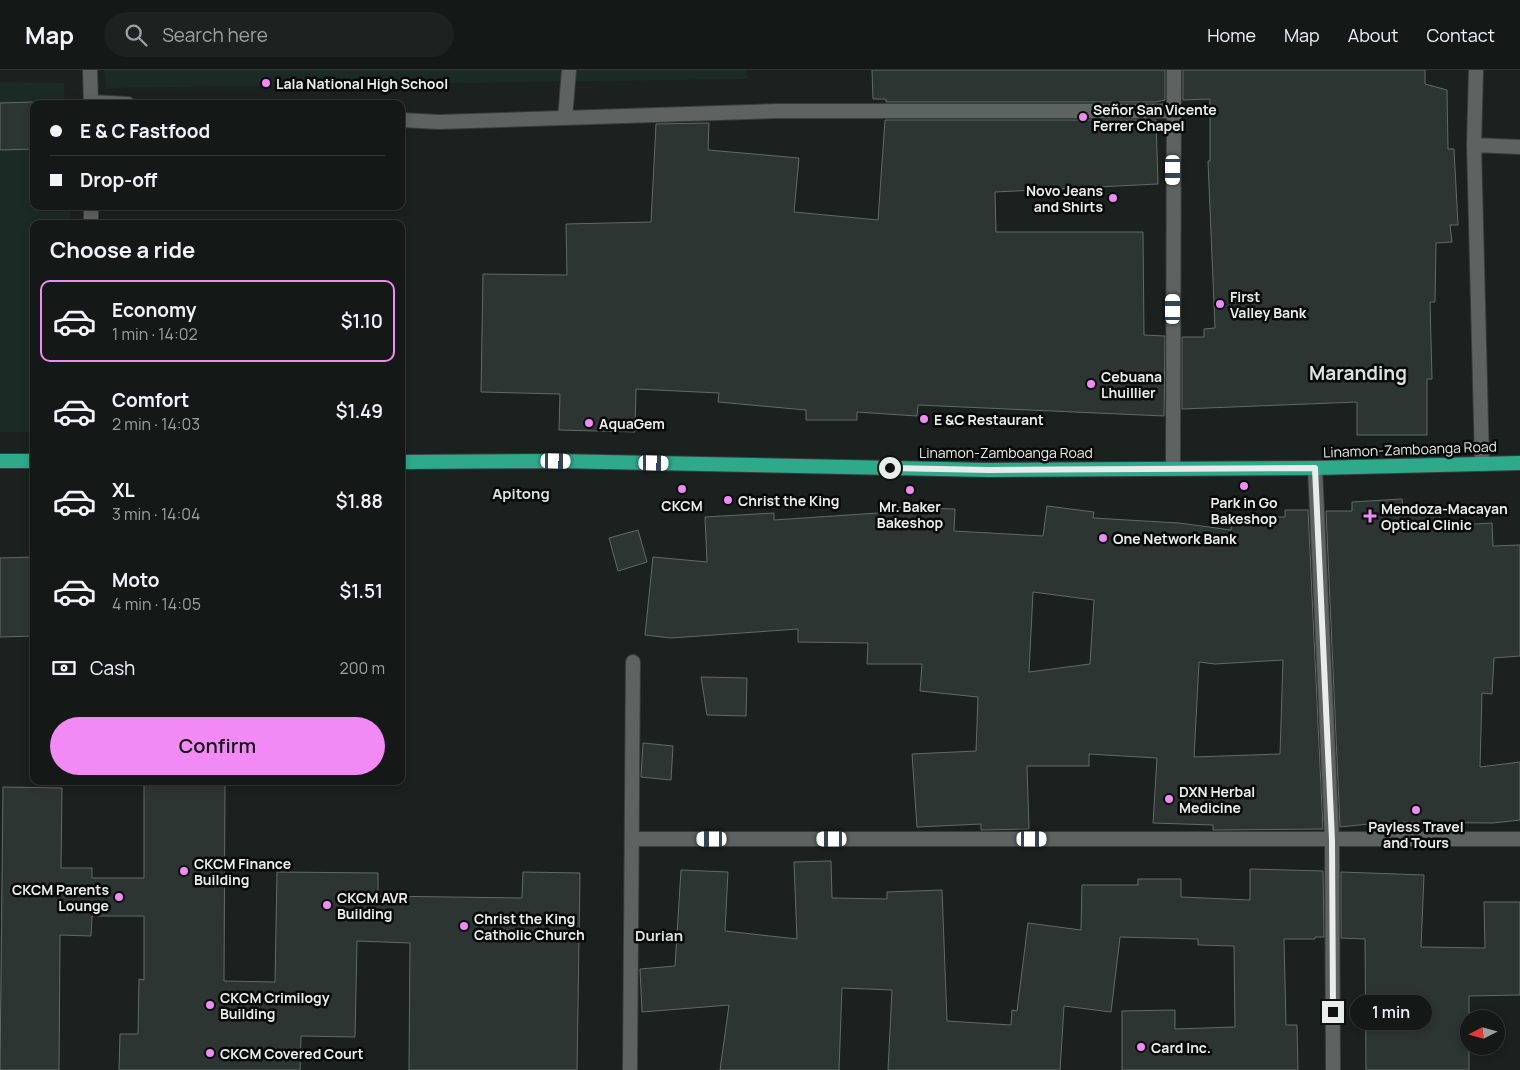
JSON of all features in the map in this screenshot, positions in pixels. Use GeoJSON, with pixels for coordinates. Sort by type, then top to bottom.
{"type":"FeatureCollection","features":[{"type":"Feature","properties":{"kind":"highway"},"geometry":{"type":"LineString","coordinates":[[0,461],[30,462]]}},
{"type":"Feature","properties":{"kind":"highway","name":"Linamon-Zamboanga Road"},"geometry":{"type":"LineString","coordinates":[[405,462],[566,462],[989,470],[1173,467],[1315,468],[1520,462]]}},
{"type":"Feature","properties":{"kind":"street"},"geometry":{"type":"LineString","coordinates":[[90,70],[91,100]]}},
{"type":"Feature","properties":{"kind":"street"},"geometry":{"type":"LineString","coordinates":[[565,118],[569,70]]}},
{"type":"Feature","properties":{"kind":"street"},"geometry":{"type":"LineString","coordinates":[[1173,467],[1174,70]]}},
{"type":"Feature","properties":{"kind":"street"},"geometry":{"type":"LineString","coordinates":[[1476,70],[1474,145],[1482,462]]}},
{"type":"Feature","properties":{"kind":"street"},"geometry":{"type":"LineString","coordinates":[[405,120],[439,122],[777,111],[1173,111]]}},
{"type":"Feature","properties":{"kind":"street"},"geometry":{"type":"LineString","coordinates":[[1474,145],[1520,146]]}},
{"type":"Feature","properties":{"kind":"street"},"geometry":{"type":"LineString","coordinates":[[1315,468],[1332,840],[1333,1070]]}},
{"type":"Feature","properties":{"kind":"street"},"geometry":{"type":"LineString","coordinates":[[630,1070],[633,662]]}},
{"type":"Feature","properties":{"kind":"street"},"geometry":{"type":"LineString","coordinates":[[632,839],[1520,839]]}},
{"type":"Feature","properties":{"kind":"shaded area","name":"Lala National High School"},"geometry":{"type":"Polygon","coordinates":[[[104,70],[746,70],[747,79],[106,88],[104,70]]]}},
{"type":"Feature","properties":{"kind":"shaded area"},"geometry":{"type":"Polygon","coordinates":[[[0,82],[64,83],[65,100],[30,100],[30,210],[70,210],[71,220],[30,220],[30,432],[0,432],[0,82]]]}},
{"type":"Feature","properties":{"kind":"building"},"geometry":{"type":"Polygon","coordinates":[[[872,70],[1165,70],[1165,100],[1155,102],[886,102],[886,99],[873,99],[872,70]]]}},
{"type":"Feature","properties":{"kind":"building"},"geometry":{"type":"Polygon","coordinates":[[[1183,70],[1425,70],[1425,84],[1447,90],[1448,149],[1454,149],[1458,225],[1450,225],[1452,242],[1436,243],[1435,302],[1430,302],[1432,379],[1427,379],[1427,435],[1357,435],[1357,402],[1182,409],[1182,337],[1204,337],[1204,329],[1215,328],[1208,161],[1210,161],[1210,99],[1183,100],[1183,70]]]}},
{"type":"Feature","properties":{"kind":"building"},"geometry":{"type":"Polygon","coordinates":[[[30,102],[30,149],[0,150],[0,103],[30,102]]]}},
{"type":"Feature","properties":{"kind":"building"},"geometry":{"type":"Polygon","coordinates":[[[885,120],[1156,120],[1158,184],[995,192],[996,232],[1143,232],[1144,335],[1165,336],[1164,416],[918,405],[917,416],[857,412],[857,420],[806,420],[806,410],[718,402],[719,393],[636,389],[635,432],[559,430],[560,394],[481,392],[483,274],[567,275],[566,224],[651,222],[656,124],[709,123],[708,150],[799,158],[794,212],[878,220],[885,120]]]}},
{"type":"Feature","properties":{"kind":"building"},"geometry":{"type":"Polygon","coordinates":[[[1402,499],[1403,508],[1438,504],[1441,526],[1492,523],[1493,546],[1520,545],[1520,656],[1494,658],[1492,694],[1482,693],[1480,767],[1520,762],[1520,820],[1493,823],[1388,822],[1340,827],[1326,511],[1352,511],[1352,502],[1402,499]]]}},
{"type":"Feature","properties":{"kind":"building"},"geometry":{"type":"Polygon","coordinates":[[[1047,506],[1094,512],[1093,518],[1179,523],[1231,530],[1231,517],[1285,517],[1285,510],[1308,510],[1323,829],[1213,830],[1213,825],[1153,823],[1157,758],[1089,754],[1089,766],[1027,766],[1029,829],[981,830],[981,824],[917,827],[912,754],[976,751],[978,697],[920,691],[922,664],[867,664],[868,643],[798,642],[798,629],[671,638],[645,635],[653,557],[707,562],[705,517],[774,513],[774,520],[878,513],[878,507],[955,509],[954,531],[1043,536],[1047,506]],[[1033,592],[1029,672],[1090,664],[1094,600],[1033,592]],[[1283,660],[1215,664],[1199,662],[1194,757],[1280,754],[1283,660]]]}},
{"type":"Feature","properties":{"kind":"building"},"geometry":{"type":"Polygon","coordinates":[[[638,530],[647,562],[618,571],[609,538],[638,530]]]}},
{"type":"Feature","properties":{"kind":"building"},"geometry":{"type":"Polygon","coordinates":[[[30,557],[30,636],[0,637],[0,558],[30,557]]]}},
{"type":"Feature","properties":{"kind":"building"},"geometry":{"type":"Polygon","coordinates":[[[701,677],[747,678],[746,716],[707,715],[701,677]]]}},
{"type":"Feature","properties":{"kind":"building"},"geometry":{"type":"Polygon","coordinates":[[[643,743],[673,746],[671,780],[641,777],[643,743]]]}},
{"type":"Feature","properties":{"kind":"building"},"geometry":{"type":"Polygon","coordinates":[[[144,785],[225,785],[224,981],[275,982],[277,872],[378,873],[378,896],[522,898],[523,872],[580,873],[577,1070],[409,1070],[410,943],[357,941],[355,1037],[301,1036],[300,1070],[119,1070],[120,1034],[138,1034],[139,979],[144,980],[144,916],[92,916],[91,936],[60,935],[59,1070],[0,1070],[3,787],[62,788],[61,868],[92,868],[92,878],[144,878],[144,785]]]}},
{"type":"Feature","properties":{"kind":"building"},"geometry":{"type":"Polygon","coordinates":[[[831,861],[832,898],[887,899],[887,892],[942,890],[947,1021],[1011,1025],[1012,1010],[1017,1011],[1028,923],[1081,930],[1082,885],[1138,885],[1138,879],[1181,879],[1181,897],[1250,900],[1250,869],[1323,871],[1324,937],[1315,937],[1315,939],[1284,939],[1286,1025],[1297,1025],[1298,1070],[1122,1070],[1122,1011],[1175,1010],[1175,1029],[1235,1027],[1234,946],[1198,945],[1198,939],[1120,937],[1111,1012],[1064,1006],[1060,1070],[888,1070],[892,990],[842,988],[839,1070],[720,1070],[729,1005],[642,1012],[640,969],[675,966],[681,870],[728,872],[725,931],[797,939],[794,862],[831,861]]]}},
{"type":"Feature","properties":{"kind":"building"},"geometry":{"type":"Polygon","coordinates":[[[1341,872],[1424,875],[1421,947],[1485,948],[1484,902],[1520,902],[1520,995],[1469,996],[1469,1010],[1460,1010],[1460,1055],[1469,1055],[1469,1070],[1366,1070],[1365,939],[1341,938],[1341,872]]]}},
{"type":"Feature","properties":{"kind":"place","name":"Lala National High School"},"geometry":{"type":"Point","coordinates":[266,83]}},
{"type":"Feature","properties":{"kind":"place","name":"Señor San Vicente Ferrer Chapel"},"geometry":{"type":"Point","coordinates":[1083,117]}},
{"type":"Feature","properties":{"kind":"place","name":"Novo Jeans and Shirts"},"geometry":{"type":"Point","coordinates":[1113,198]}},
{"type":"Feature","properties":{"kind":"place","name":"First Valley Bank"},"geometry":{"type":"Point","coordinates":[1220,304]}},
{"type":"Feature","properties":{"kind":"place","name":"Cebuana Lhuillier"},"geometry":{"type":"Point","coordinates":[1091,384]}},
{"type":"Feature","properties":{"kind":"place","name":"E &C Restaurant"},"geometry":{"type":"Point","coordinates":[924,419]}},
{"type":"Feature","properties":{"kind":"place","name":"AquaGem"},"geometry":{"type":"Point","coordinates":[589,423]}},
{"type":"Feature","properties":{"kind":"place","name":"Park in Go Bakeshop"},"geometry":{"type":"Point","coordinates":[1244,486]}},
{"type":"Feature","properties":{"kind":"place","name":"CKCM"},"geometry":{"type":"Point","coordinates":[682,489]}},
{"type":"Feature","properties":{"kind":"place","name":"Mr. Baker Bakeshop"},"geometry":{"type":"Point","coordinates":[910,490]}},
{"type":"Feature","properties":{"kind":"place","name":"Christ the King"},"geometry":{"type":"Point","coordinates":[728,500]}},
{"type":"Feature","properties":{"kind":"place","name":"Mendoza-Macayan Optical Clinic"},"geometry":{"type":"Point","coordinates":[1370,516]}},
{"type":"Feature","properties":{"kind":"place","name":"One Network Bank"},"geometry":{"type":"Point","coordinates":[1103,538]}},
{"type":"Feature","properties":{"kind":"place","name":"DXN Herbal Medicine"},"geometry":{"type":"Point","coordinates":[1169,799]}},
{"type":"Feature","properties":{"kind":"place","name":"Payless Travel and Tours"},"geometry":{"type":"Point","coordinates":[1416,810]}},
{"type":"Feature","properties":{"kind":"place","name":"CKCM Finance Building"},"geometry":{"type":"Point","coordinates":[184,871]}},
{"type":"Feature","properties":{"kind":"place","name":"CKCM Parents Lounge"},"geometry":{"type":"Point","coordinates":[119,897]}},
{"type":"Feature","properties":{"kind":"place","name":"CKCM AVR Building"},"geometry":{"type":"Point","coordinates":[327,905]}},
{"type":"Feature","properties":{"kind":"place","name":"Christ the King Catholic Church"},"geometry":{"type":"Point","coordinates":[464,926]}},
{"type":"Feature","properties":{"kind":"place","name":"CKCM Crimilogy Building"},"geometry":{"type":"Point","coordinates":[210,1005]}},
{"type":"Feature","properties":{"kind":"place","name":"Card Inc."},"geometry":{"type":"Point","coordinates":[1141,1047]}},
{"type":"Feature","properties":{"kind":"place","name":"CKCM Covered Court"},"geometry":{"type":"Point","coordinates":[210,1053]}},
{"type":"Feature","properties":{"kind":"district","name":"Maranding"},"geometry":{"type":"Point","coordinates":[1358,373]}},
{"type":"Feature","properties":{"kind":"district","name":"Apitong"},"geometry":{"type":"Point","coordinates":[521,493]}},
{"type":"Feature","properties":{"kind":"district","name":"Durian"},"geometry":{"type":"Point","coordinates":[659,935]}},
{"type":"Feature","properties":{"kind":"route"},"geometry":{"type":"LineString","coordinates":[[890,468],[989,470],[1173,467],[1315,468],[1332,840],[1333,1012]]}}]}
